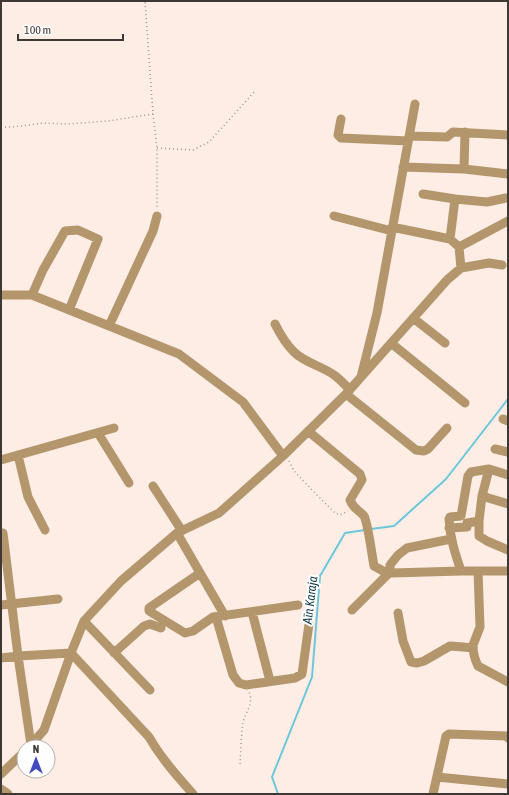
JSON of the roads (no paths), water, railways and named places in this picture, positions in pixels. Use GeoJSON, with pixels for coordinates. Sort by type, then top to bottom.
{"type":"FeatureCollection","features":[{"type":"Feature","properties":{"kind":"street"},"geometry":{"type":"LineString","coordinates":[[361,378],[377,313],[415,104]]}},
{"type":"Feature","properties":{"kind":"street"},"geometry":{"type":"LineString","coordinates":[[341,120],[338,135],[341,138],[408,138],[447,136],[453,132],[508,135]]}},
{"type":"Feature","properties":{"kind":"street"},"geometry":{"type":"LineString","coordinates":[[464,169],[465,132]]}},
{"type":"Feature","properties":{"kind":"street"},"geometry":{"type":"LineString","coordinates":[[403,166],[464,169],[508,174]]}},
{"type":"Feature","properties":{"kind":"street"},"geometry":{"type":"LineString","coordinates":[[424,194],[487,202],[506,198]]}},
{"type":"Feature","properties":{"kind":"street"},"geometry":{"type":"LineString","coordinates":[[450,239],[455,199]]}},
{"type":"Feature","properties":{"kind":"street"},"geometry":{"type":"LineString","coordinates":[[109,326],[153,231],[157,216]]}},
{"type":"Feature","properties":{"kind":"street"},"geometry":{"type":"LineString","coordinates":[[334,216],[392,229],[450,239],[459,247],[461,268]]}},
{"type":"Feature","properties":{"kind":"street"},"geometry":{"type":"LineString","coordinates":[[459,247],[508,221]]}},
{"type":"Feature","properties":{"kind":"street"},"geometry":{"type":"LineString","coordinates":[[32,295],[43,270],[65,231],[78,230],[98,239],[69,310]]}},
{"type":"Feature","properties":{"kind":"street"},"geometry":{"type":"LineString","coordinates":[[36,739],[44,730],[84,621],[121,581],[179,532],[219,513],[284,455],[348,392],[447,280],[461,268],[489,263],[502,265]]}},
{"type":"Feature","properties":{"kind":"street"},"geometry":{"type":"LineString","coordinates":[[1,295],[32,295],[179,354],[243,402],[284,455]]}},
{"type":"Feature","properties":{"kind":"street"},"geometry":{"type":"LineString","coordinates":[[413,318],[445,343]]}},
{"type":"Feature","properties":{"kind":"street"},"geometry":{"type":"LineString","coordinates":[[275,324],[282,337],[294,352],[305,360],[333,374],[341,380],[348,392],[416,450],[424,451],[428,449],[447,428]]}},
{"type":"Feature","properties":{"kind":"street"},"geometry":{"type":"LineString","coordinates":[[391,343],[465,403]]}},
{"type":"Feature","properties":{"kind":"street"},"geometry":{"type":"LineString","coordinates":[[1,460],[114,428]]}},
{"type":"Feature","properties":{"kind":"street"},"geometry":{"type":"LineString","coordinates":[[308,431],[360,474],[362,480],[350,500],[352,506],[364,517],[369,534],[374,566],[390,573],[508,571]]}},
{"type":"Feature","properties":{"kind":"street"},"geometry":{"type":"LineString","coordinates":[[98,433],[128,483]]}},
{"type":"Feature","properties":{"kind":"street"},"geometry":{"type":"LineString","coordinates":[[495,449],[508,452]]}},
{"type":"Feature","properties":{"kind":"street"},"geometry":{"type":"LineString","coordinates":[[18,455],[28,497],[45,530]]}},
{"type":"Feature","properties":{"kind":"street"},"geometry":{"type":"LineString","coordinates":[[462,571],[454,553],[449,528],[449,519],[450,517],[461,516],[468,476],[471,472],[489,469],[508,475]]}},
{"type":"Feature","properties":{"kind":"street"},"geometry":{"type":"LineString","coordinates":[[489,469],[482,496],[479,536],[508,550]]}},
{"type":"Feature","properties":{"kind":"street"},"geometry":{"type":"LineString","coordinates":[[153,486],[179,532],[220,616],[233,675],[239,683],[246,685],[295,678],[302,674],[309,624]]}},
{"type":"Feature","properties":{"kind":"street"},"geometry":{"type":"LineString","coordinates":[[482,496],[508,504]]}},
{"type":"Feature","properties":{"kind":"street"},"geometry":{"type":"LineString","coordinates":[[449,528],[467,527],[467,523],[479,521]]}},
{"type":"Feature","properties":{"kind":"street"},"geometry":{"type":"LineString","coordinates":[[3,533],[3,550],[12,603],[29,739]]}},
{"type":"Feature","properties":{"kind":"street"},"geometry":{"type":"LineString","coordinates":[[352,610],[390,573],[390,565],[398,555],[407,548],[451,539]]}},
{"type":"Feature","properties":{"kind":"street"},"geometry":{"type":"LineString","coordinates":[[478,571],[480,627],[473,648],[478,666],[508,682]]}},
{"type":"Feature","properties":{"kind":"street"},"geometry":{"type":"LineString","coordinates":[[200,573],[149,608],[149,611],[185,632],[193,630],[213,617],[298,605]]}},
{"type":"Feature","properties":{"kind":"street"},"geometry":{"type":"LineString","coordinates":[[1,605],[58,599]]}},
{"type":"Feature","properties":{"kind":"street"},"geometry":{"type":"LineString","coordinates":[[252,612],[270,681]]}},
{"type":"Feature","properties":{"kind":"street"},"geometry":{"type":"LineString","coordinates":[[398,612],[403,641],[411,662],[417,663],[424,661],[450,646],[473,648]]}},
{"type":"Feature","properties":{"kind":"street"},"geometry":{"type":"LineString","coordinates":[[84,621],[150,690]]}},
{"type":"Feature","properties":{"kind":"street"},"geometry":{"type":"LineString","coordinates":[[114,653],[144,626],[150,624],[161,628]]}},
{"type":"Feature","properties":{"kind":"street"},"geometry":{"type":"LineString","coordinates":[[1,658],[71,653]]}},
{"type":"Feature","properties":{"kind":"street"},"geometry":{"type":"LineString","coordinates":[[71,653],[149,737],[173,772],[193,794]]}},
{"type":"Feature","properties":{"kind":"street"},"geometry":{"type":"LineString","coordinates":[[433,794],[447,735],[508,735]]}},
{"type":"Feature","properties":{"kind":"street"},"geometry":{"type":"LineString","coordinates":[[1,774],[16,760]]}},
{"type":"Feature","properties":{"kind":"street"},"geometry":{"type":"LineString","coordinates":[[437,777],[508,784]]}},
{"type":"Feature","properties":{"kind":"street"},"geometry":{"type":"LineString","coordinates":[[1,789],[8,794]]}},
{"type":"Feature","properties":{"kind":"waterway","name":"Aïn Karaja"},"geometry":{"type":"LineString","coordinates":[[371,529],[394,526],[446,479],[508,399],[508,397]]}},
{"type":"Feature","properties":{"kind":"waterway","name":"Aïn Karaja"},"geometry":{"type":"LineString","coordinates":[[278,794],[272,777],[312,677],[320,576],[345,533],[365,530]]}}]}
